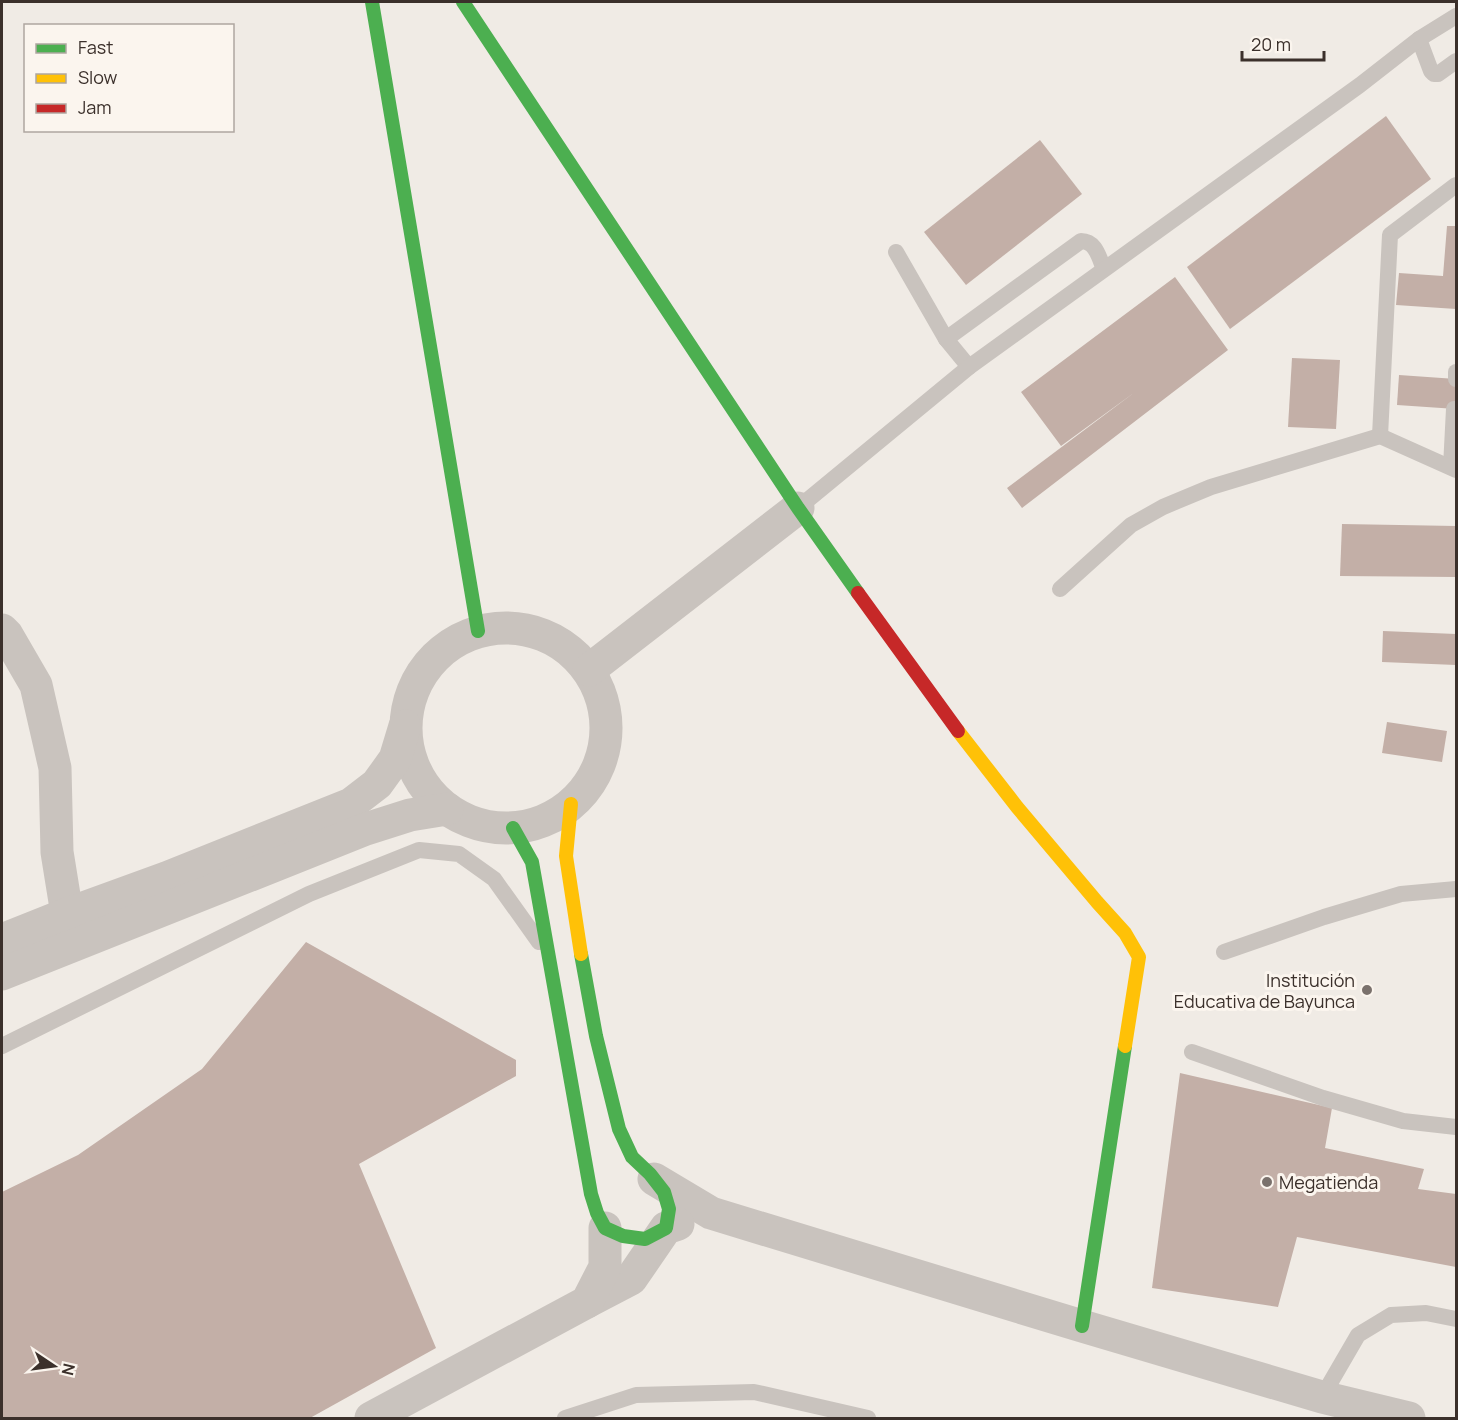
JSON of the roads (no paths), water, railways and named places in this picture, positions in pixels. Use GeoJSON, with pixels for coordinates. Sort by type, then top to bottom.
{"type":"FeatureCollection","features":[{"type":"Feature","properties":{"kind":"street"},"geometry":{"type":"LineString","coordinates":[[463,2],[798,507],[947,717],[1017,807],[1125,933],[1139,957],[1082,1326]]}},
{"type":"Feature","properties":{"kind":"street"},"geometry":{"type":"LineString","coordinates":[[376,6],[478,631]]}},
{"type":"Feature","properties":{"kind":"street"},"geometry":{"type":"LineString","coordinates":[[589,670],[798,507]]}},
{"type":"Feature","properties":{"kind":"street"},"geometry":{"type":"LineString","coordinates":[[2,940],[351,804],[376,784],[395,759],[408,704],[426,666],[458,639],[478,631],[499,627],[519,627],[540,632],[559,641],[589,670],[599,689],[605,710],[606,730],[597,771],[586,789],[571,804],[554,816],[534,824],[513,828],[492,828],[472,823],[453,814],[436,801],[423,785],[413,766],[407,746],[405,724]]}},
{"type":"Feature","properties":{"kind":"street"},"geometry":{"type":"LineString","coordinates":[[2,630],[36,685],[55,768],[57,852],[67,914]]}},
{"type":"Feature","properties":{"kind":"street"},"geometry":{"type":"LineString","coordinates":[[371,1419],[631,1279],[666,1228],[669,1209],[664,1192],[632,1156],[618,1129],[596,1036],[566,856],[571,804]]}},
{"type":"Feature","properties":{"kind":"street"},"geometry":{"type":"LineString","coordinates":[[2,974],[366,829],[410,815],[447,809]]}},
{"type":"Feature","properties":{"kind":"street"},"geometry":{"type":"LineString","coordinates":[[513,828],[532,862],[591,1194],[605,1228],[605,1267],[587,1302]]}},
{"type":"Feature","properties":{"kind":"street"},"geometry":{"type":"LineString","coordinates":[[654,1179],[711,1213],[1322,1397],[1409,1419]]}},
{"type":"Feature","properties":{"kind":"street"},"geometry":{"type":"LineString","coordinates":[[605,1228],[623,1236],[645,1239],[666,1228],[711,1213]]}},
{"type":"Feature","properties":{"kind":"lane"},"geometry":{"type":"LineString","coordinates":[[798,507],[969,367],[1360,85],[1419,39],[1456,16]]}},
{"type":"Feature","properties":{"kind":"lane"},"geometry":{"type":"LineString","coordinates":[[1419,39],[1434,74],[1438,74],[1456,61]]}},
{"type":"Feature","properties":{"kind":"lane"},"geometry":{"type":"LineString","coordinates":[[1380,436],[1390,235],[1456,185]]}},
{"type":"Feature","properties":{"kind":"lane"},"geometry":{"type":"LineString","coordinates":[[946,339],[1081,241],[1088,241],[1093,246],[1104,269]]}},
{"type":"Feature","properties":{"kind":"lane"},"geometry":{"type":"LineString","coordinates":[[896,252],[946,339],[969,367]]}},
{"type":"Feature","properties":{"kind":"lane"},"geometry":{"type":"LineString","coordinates":[[1456,372],[1456,379]]}},
{"type":"Feature","properties":{"kind":"lane"},"geometry":{"type":"LineString","coordinates":[[1060,589],[1131,525],[1163,507],[1211,487],[1380,436],[1454,469],[1454,409]]}},
{"type":"Feature","properties":{"kind":"lane"},"geometry":{"type":"LineString","coordinates":[[2,1046],[309,894],[419,850],[459,854],[494,879],[549,956]]}},
{"type":"Feature","properties":{"kind":"lane"},"geometry":{"type":"LineString","coordinates":[[1224,952],[1324,917],[1401,894],[1456,889]]}},
{"type":"Feature","properties":{"kind":"lane"},"geometry":{"type":"LineString","coordinates":[[1192,1052],[1323,1098],[1403,1121],[1456,1127]]}},
{"type":"Feature","properties":{"kind":"lane"},"geometry":{"type":"LineString","coordinates":[[1322,1397],[1358,1335],[1390,1314],[1426,1312],[1456,1319]]}},
{"type":"Feature","properties":{"kind":"lane"},"geometry":{"type":"LineString","coordinates":[[565,1419],[636,1395],[754,1392],[868,1419]]}},
{"type":"Feature","properties":{"kind":"place","name":"Institución Educativa de Bayunca"},"geometry":{"type":"Point","coordinates":[1367,990]}},
{"type":"Feature","properties":{"kind":"place","name":"Megatienda"},"geometry":{"type":"Point","coordinates":[1267,1182]}}]}
